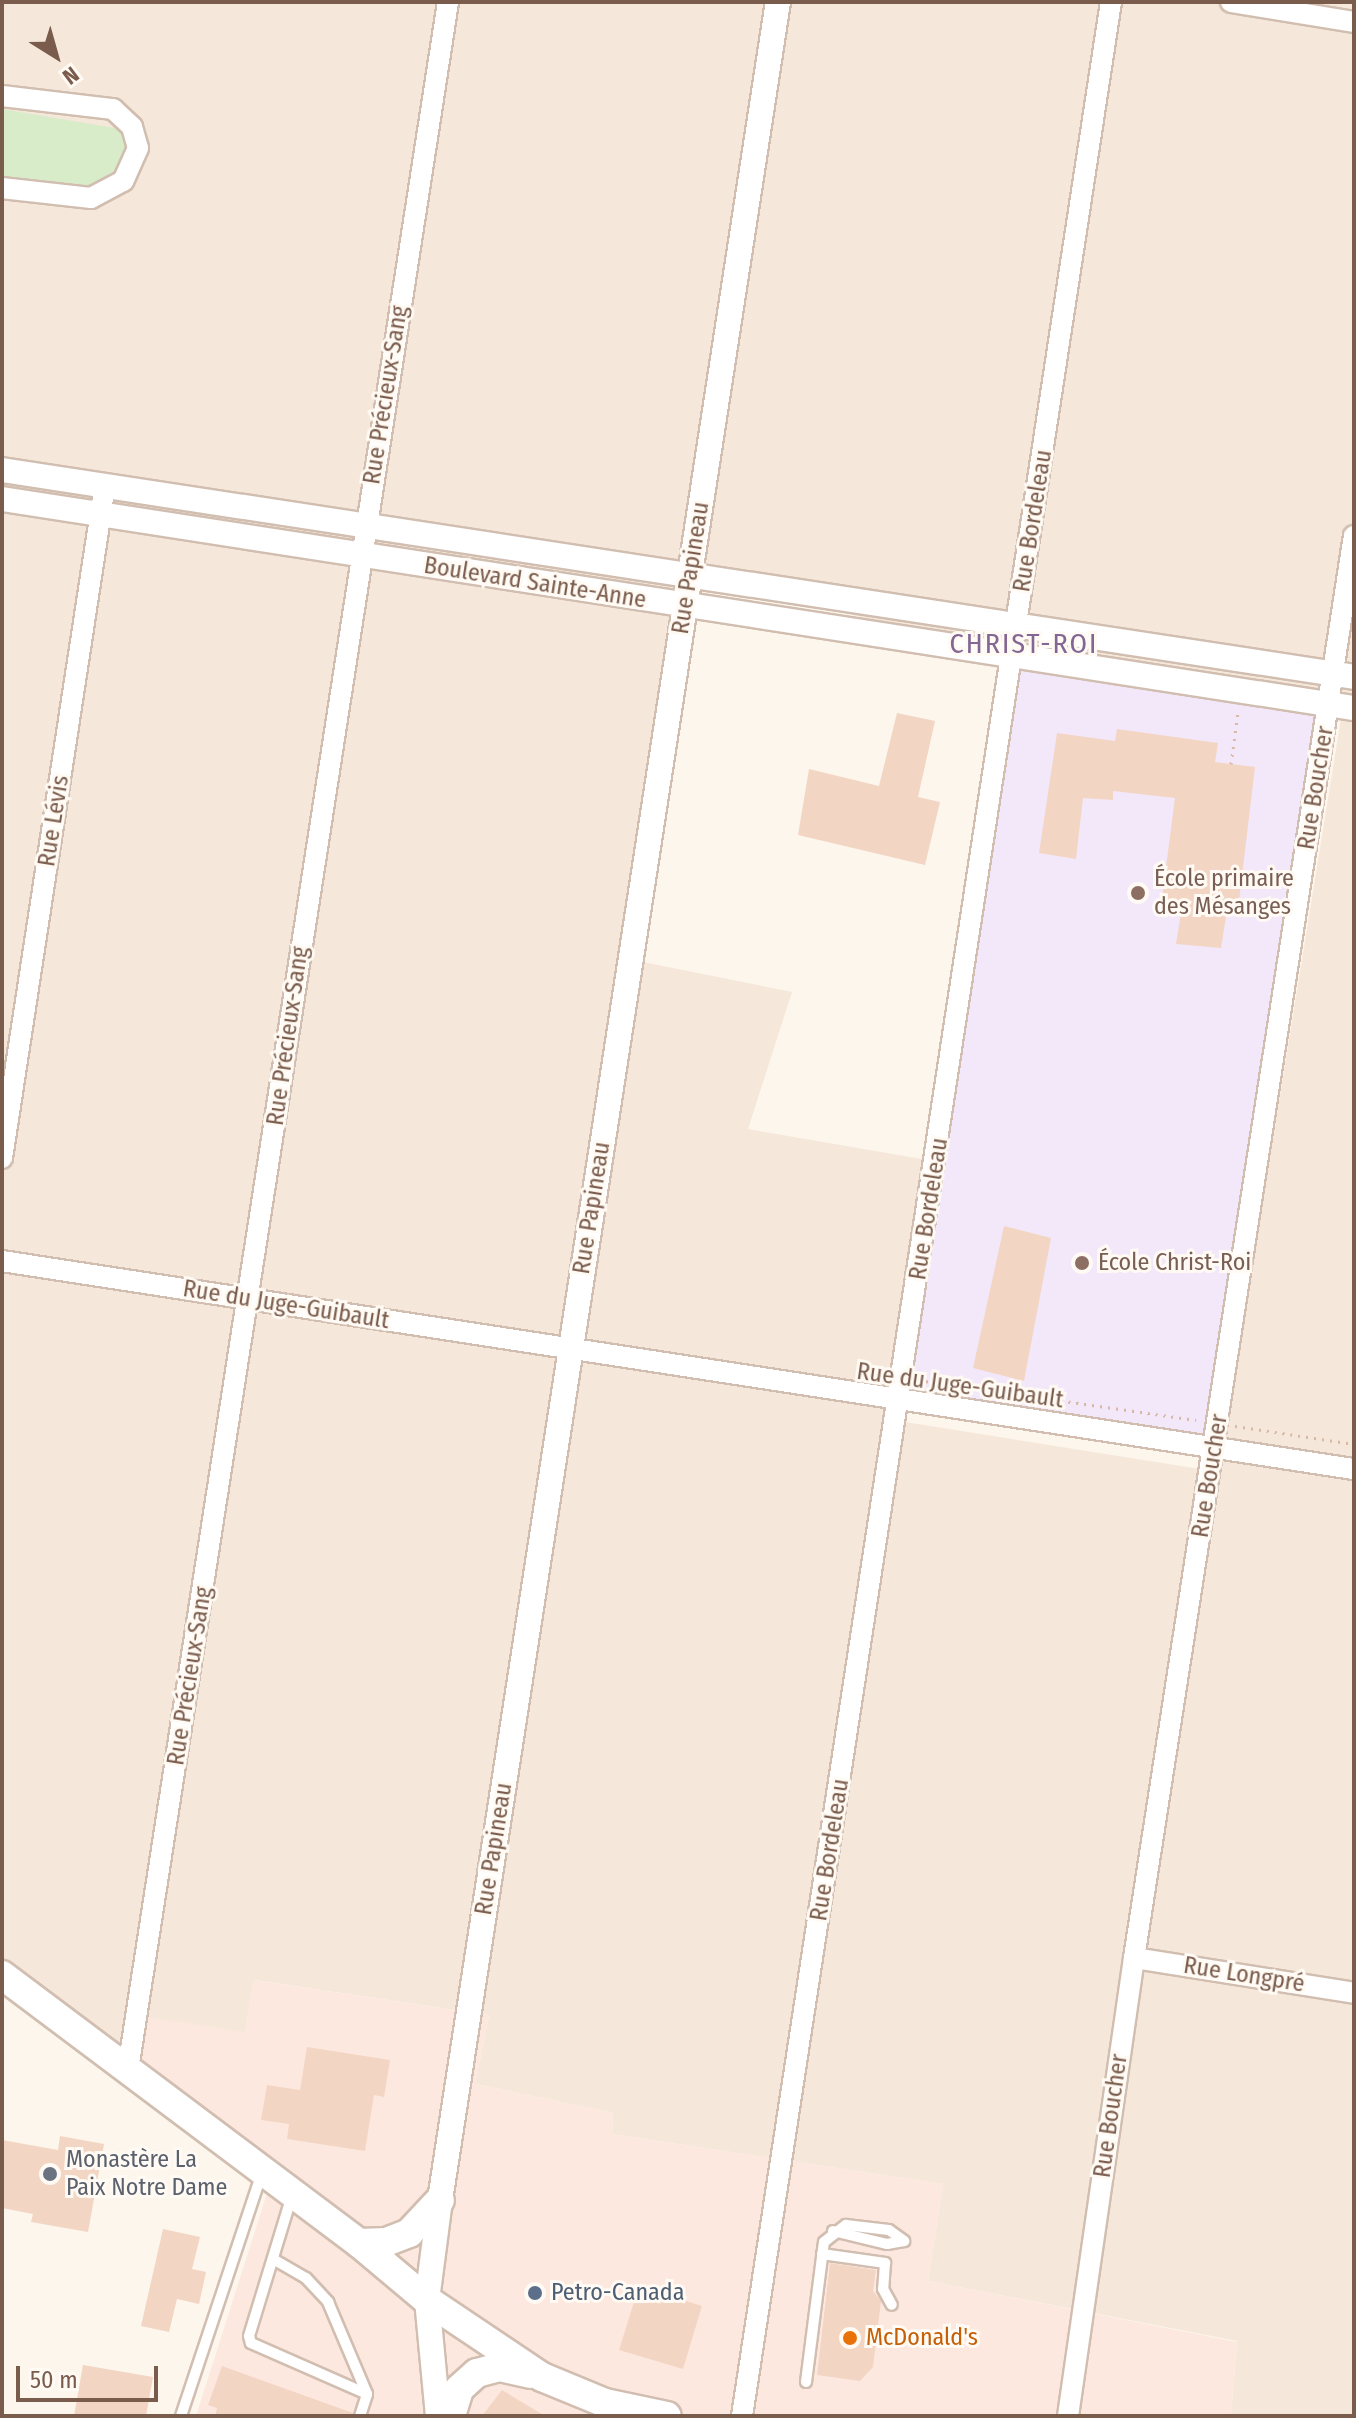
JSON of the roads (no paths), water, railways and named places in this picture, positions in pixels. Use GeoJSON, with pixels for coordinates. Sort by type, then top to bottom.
{"type":"FeatureCollection","features":[{"type":"Feature","properties":{"kind":"main road"},"geometry":{"type":"LineString","coordinates":[[2,1975],[359,2243],[427,2300],[542,2377]]}},
{"type":"Feature","properties":{"kind":"main road"},"geometry":{"type":"LineString","coordinates":[[359,2243],[386,2242],[409,2233],[440,2200]]}},
{"type":"Feature","properties":{"kind":"main road"},"geometry":{"type":"LineString","coordinates":[[451,2416],[459,2389],[477,2373],[500,2367],[542,2377],[605,2403],[667,2416]]}},
{"type":"Feature","properties":{"kind":"street","name":"Rue Précieux-Sang"},"geometry":{"type":"LineString","coordinates":[[128,2069],[249,1300],[364,526],[448,2]]}},
{"type":"Feature","properties":{"kind":"street","name":"Rue Papineau"},"geometry":{"type":"LineString","coordinates":[[438,2416],[427,2300],[440,2200],[778,2]]}},
{"type":"Feature","properties":{"kind":"street","name":"Rue Bordeleau"},"geometry":{"type":"LineString","coordinates":[[742,2416],[901,1400],[1111,2]]}},
{"type":"Feature","properties":{"kind":"street"},"geometry":{"type":"LineString","coordinates":[[1231,2],[1354,22]]}},
{"type":"Feature","properties":{"kind":"street"},"geometry":{"type":"LineString","coordinates":[[2,96],[113,109],[132,127],[138,148],[123,181],[91,198],[2,188]]}},
{"type":"Feature","properties":{"kind":"street","name":"Boulevard Sainte-Anne"},"geometry":{"type":"LineString","coordinates":[[2,470],[689,578],[1344,676]]}},
{"type":"Feature","properties":{"kind":"street","name":"Rue Lévis"},"geometry":{"type":"LineString","coordinates":[[2,1158],[105,485]]}},
{"type":"Feature","properties":{"kind":"street","name":"Boulevard Sainte-Anne"},"geometry":{"type":"LineString","coordinates":[[2,499],[1354,708]]}},
{"type":"Feature","properties":{"kind":"street","name":"Rue Boucher"},"geometry":{"type":"LineString","coordinates":[[1068,2416],[1134,1958],[1328,704],[1344,676],[1354,536]]}},
{"type":"Feature","properties":{"kind":"street","name":"Rue du Juge-Guibault"},"geometry":{"type":"LineString","coordinates":[[2,1261],[1354,1469]]}},
{"type":"Feature","properties":{"kind":"street","name":"Rue Longpré"},"geometry":{"type":"LineString","coordinates":[[1134,1958],[1354,1993]]}},
{"type":"Feature","properties":{"kind":"lane"},"geometry":{"type":"LineString","coordinates":[[181,2416],[262,2170]]}},
{"type":"Feature","properties":{"kind":"lane"},"geometry":{"type":"LineString","coordinates":[[293,2193],[251,2343],[367,2394]]}},
{"type":"Feature","properties":{"kind":"lane"},"geometry":{"type":"LineString","coordinates":[[806,2382],[822,2254],[833,2231],[846,2225],[889,2230],[904,2241]]}},
{"type":"Feature","properties":{"kind":"lane"},"geometry":{"type":"LineString","coordinates":[[822,2254],[885,2263],[883,2289],[892,2305]]}},
{"type":"Feature","properties":{"kind":"lane"},"geometry":{"type":"LineString","coordinates":[[273,2259],[306,2278],[328,2302],[367,2394],[360,2416]]}},
{"type":"Feature","properties":{"kind":"place","name":"École primaire des Mésanges"},"geometry":{"type":"Point","coordinates":[1138,893]}},
{"type":"Feature","properties":{"kind":"place","name":"École Christ-Roi"},"geometry":{"type":"Point","coordinates":[1082,1263]}},
{"type":"Feature","properties":{"kind":"place","name":"Monastère La Paix Notre Dame"},"geometry":{"type":"Point","coordinates":[50,2174]}},
{"type":"Feature","properties":{"kind":"place","name":"Petro-Canada"},"geometry":{"type":"Point","coordinates":[535,2293]}},
{"type":"Feature","properties":{"kind":"place","name":"McDonald's"},"geometry":{"type":"Point","coordinates":[850,2338]}},
{"type":"Feature","properties":{"kind":"district","name":"CHRIST-ROI"},"geometry":{"type":"Point","coordinates":[1024,644]}}]}
